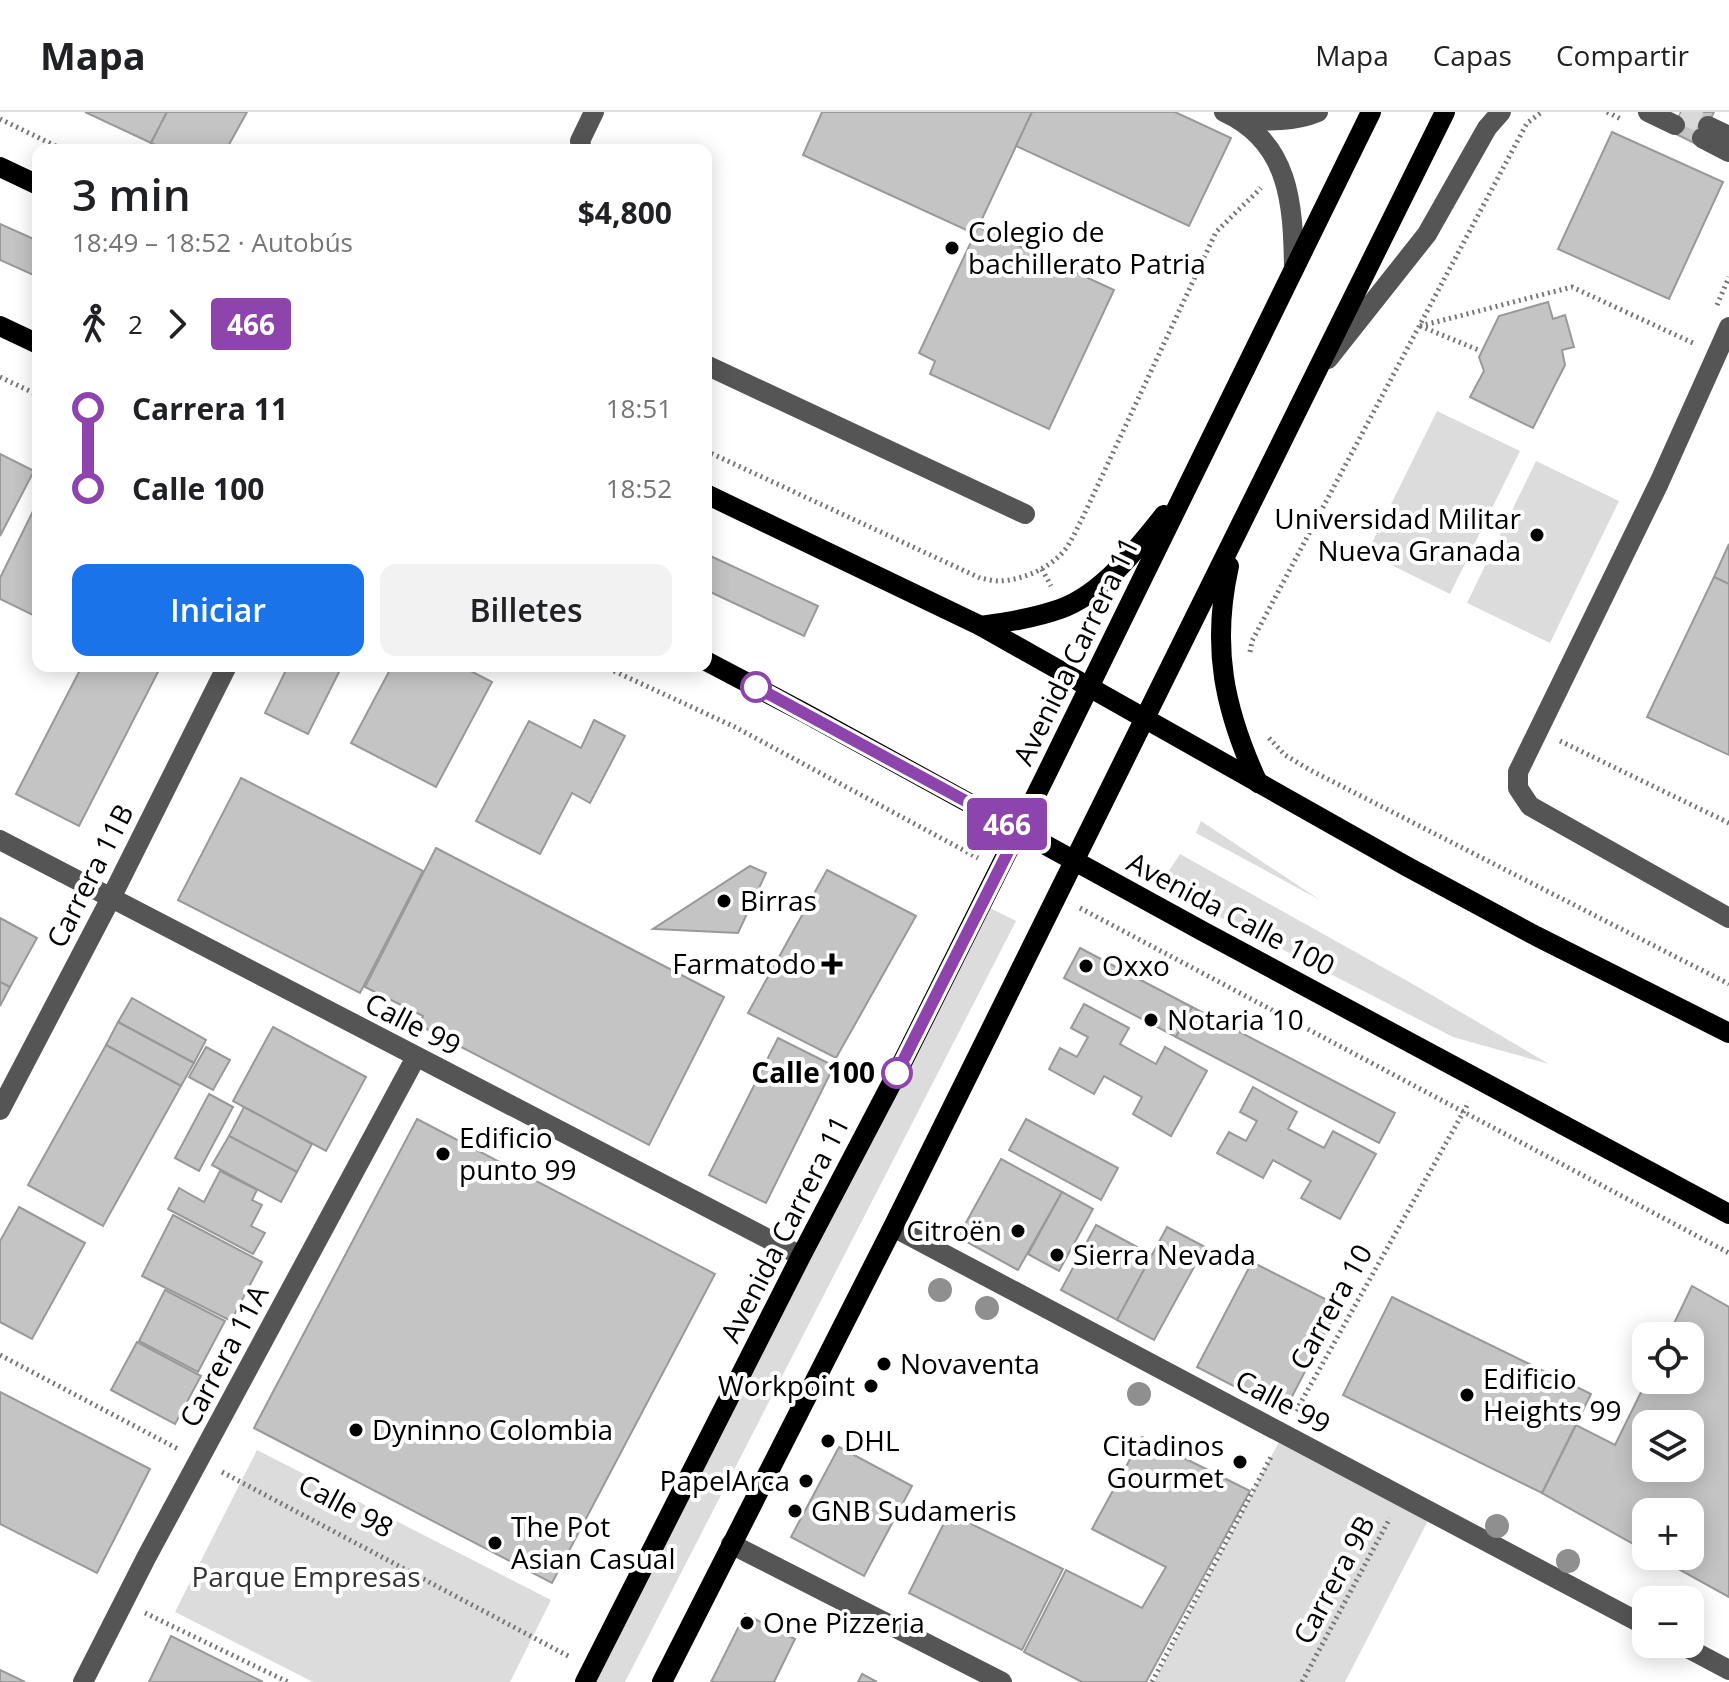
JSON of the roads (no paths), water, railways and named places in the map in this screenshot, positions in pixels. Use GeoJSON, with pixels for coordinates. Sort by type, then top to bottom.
{"type":"FeatureCollection","features":[{"type":"Feature","properties":{"kind":"main road","name":"Avenida Carrera 11"},"geometry":{"type":"LineString","coordinates":[[589,1675],[1000,869],[1371,112]]}},
{"type":"Feature","properties":{"kind":"main road"},"geometry":{"type":"LineString","coordinates":[[662,1682],[893,1227],[1445,112]]}},
{"type":"Feature","properties":{"kind":"main road"},"geometry":{"type":"LineString","coordinates":[[0,167],[32,182]]}},
{"type":"Feature","properties":{"kind":"main road"},"geometry":{"type":"LineString","coordinates":[[0,326],[32,341]]}},
{"type":"Feature","properties":{"kind":"main road"},"geometry":{"type":"LineString","coordinates":[[981,626],[1029,618],[1063,608],[1089,594],[1151,531],[1187,487]]}},
{"type":"Feature","properties":{"kind":"main road"},"geometry":{"type":"LineString","coordinates":[[712,497],[981,626],[1406,866],[1536,936],[1729,1033]]}},
{"type":"Feature","properties":{"kind":"main road"},"geometry":{"type":"LineString","coordinates":[[1234,541],[1224,589],[1220,639],[1225,688],[1233,721],[1258,783]]}},
{"type":"Feature","properties":{"kind":"main road","name":"Avenida Calle 100"},"geometry":{"type":"LineString","coordinates":[[712,664],[1729,1214]]}},
{"type":"Feature","properties":{"kind":"street"},"geometry":{"type":"LineString","coordinates":[[581,144],[594,112]]}},
{"type":"Feature","properties":{"kind":"street"},"geometry":{"type":"LineString","coordinates":[[1233,116],[1270,121],[1301,118],[1318,112]]}},
{"type":"Feature","properties":{"kind":"street"},"geometry":{"type":"LineString","coordinates":[[1310,381],[1427,234],[1487,128],[1501,112]]}},
{"type":"Feature","properties":{"kind":"street"},"geometry":{"type":"LineString","coordinates":[[1648,112],[1678,117]]}},
{"type":"Feature","properties":{"kind":"street"},"geometry":{"type":"LineString","coordinates":[[1233,116],[1266,144],[1278,163],[1291,203],[1294,268]]}},
{"type":"Feature","properties":{"kind":"street"},"geometry":{"type":"LineString","coordinates":[[1729,136],[1705,132],[1729,152]]}},
{"type":"Feature","properties":{"kind":"street"},"geometry":{"type":"LineString","coordinates":[[1729,327],[1659,483],[1518,772],[1518,788],[1530,806],[1729,918]]}},
{"type":"Feature","properties":{"kind":"street"},"geometry":{"type":"LineString","coordinates":[[712,368],[1025,514]]}},
{"type":"Feature","properties":{"kind":"street","name":"Carrera 11B"},"geometry":{"type":"LineString","coordinates":[[0,1110],[224,672]]}},
{"type":"Feature","properties":{"kind":"street","name":"Calle 99"},"geometry":{"type":"LineString","coordinates":[[0,840],[801,1256]]}},
{"type":"Feature","properties":{"kind":"street","name":"Carrera 11A"},"geometry":{"type":"LineString","coordinates":[[83,1682],[122,1603],[416,1057]]}},
{"type":"Feature","properties":{"kind":"street","name":"Calle 99"},"geometry":{"type":"LineString","coordinates":[[893,1227],[1632,1619]]}},
{"type":"Feature","properties":{"kind":"street"},"geometry":{"type":"LineString","coordinates":[[731,1544],[1002,1682]]}},
{"type":"Feature","properties":{"kind":"street"},"geometry":{"type":"LineString","coordinates":[[1704,1657],[1729,1670]]}},
{"type":"Feature","properties":{"kind":"tunnel"},"geometry":{"type":"LineString","coordinates":[[1681,113],[1708,126]]}},
{"type":"Feature","properties":{"kind":"place","name":"Colegio de bachillerato Patria"},"geometry":{"type":"Point","coordinates":[952,248]}},
{"type":"Feature","properties":{"kind":"place","name":"Universidad Militar Nueva Granada"},"geometry":{"type":"Point","coordinates":[1537,535]}},
{"type":"Feature","properties":{"kind":"place","name":"Birras"},"geometry":{"type":"Point","coordinates":[724,901]}},
{"type":"Feature","properties":{"kind":"place","name":"Farmatodo"},"geometry":{"type":"Point","coordinates":[832,964]}},
{"type":"Feature","properties":{"kind":"place","name":"Oxxo"},"geometry":{"type":"Point","coordinates":[1086,966]}},
{"type":"Feature","properties":{"kind":"place","name":"Notaria 10"},"geometry":{"type":"Point","coordinates":[1151,1020]}},
{"type":"Feature","properties":{"kind":"place","name":"Calle 100"},"geometry":{"type":"Point","coordinates":[897,1073]}},
{"type":"Feature","properties":{"kind":"place","name":"Edificio punto 99"},"geometry":{"type":"Point","coordinates":[443,1154]}},
{"type":"Feature","properties":{"kind":"place","name":"Citroën"},"geometry":{"type":"Point","coordinates":[1018,1231]}},
{"type":"Feature","properties":{"kind":"place","name":"Sierra Nevada"},"geometry":{"type":"Point","coordinates":[1057,1255]}},
{"type":"Feature","properties":{"kind":"place","name":"Novaventa"},"geometry":{"type":"Point","coordinates":[884,1364]}},
{"type":"Feature","properties":{"kind":"place","name":"Workpoint"},"geometry":{"type":"Point","coordinates":[871,1386]}},
{"type":"Feature","properties":{"kind":"place","name":"Edificio Heights 99"},"geometry":{"type":"Point","coordinates":[1467,1395]}},
{"type":"Feature","properties":{"kind":"place","name":"Dyninno Colombia"},"geometry":{"type":"Point","coordinates":[356,1430]}},
{"type":"Feature","properties":{"kind":"place","name":"DHL"},"geometry":{"type":"Point","coordinates":[828,1441]}},
{"type":"Feature","properties":{"kind":"place","name":"Citadinos Gourmet"},"geometry":{"type":"Point","coordinates":[1240,1462]}},
{"type":"Feature","properties":{"kind":"place","name":"PapelArca"},"geometry":{"type":"Point","coordinates":[806,1481]}},
{"type":"Feature","properties":{"kind":"place","name":"GNB Sudameris"},"geometry":{"type":"Point","coordinates":[795,1511]}},
{"type":"Feature","properties":{"kind":"place","name":"The Pot Asian Casual"},"geometry":{"type":"Point","coordinates":[495,1543]}},
{"type":"Feature","properties":{"kind":"place","name":"One Pizzeria"},"geometry":{"type":"Point","coordinates":[747,1623]}},
{"type":"Feature","properties":{"kind":"park label","name":"Parque Empresas"},"geometry":{"type":"Point","coordinates":[306,1577]}}]}
